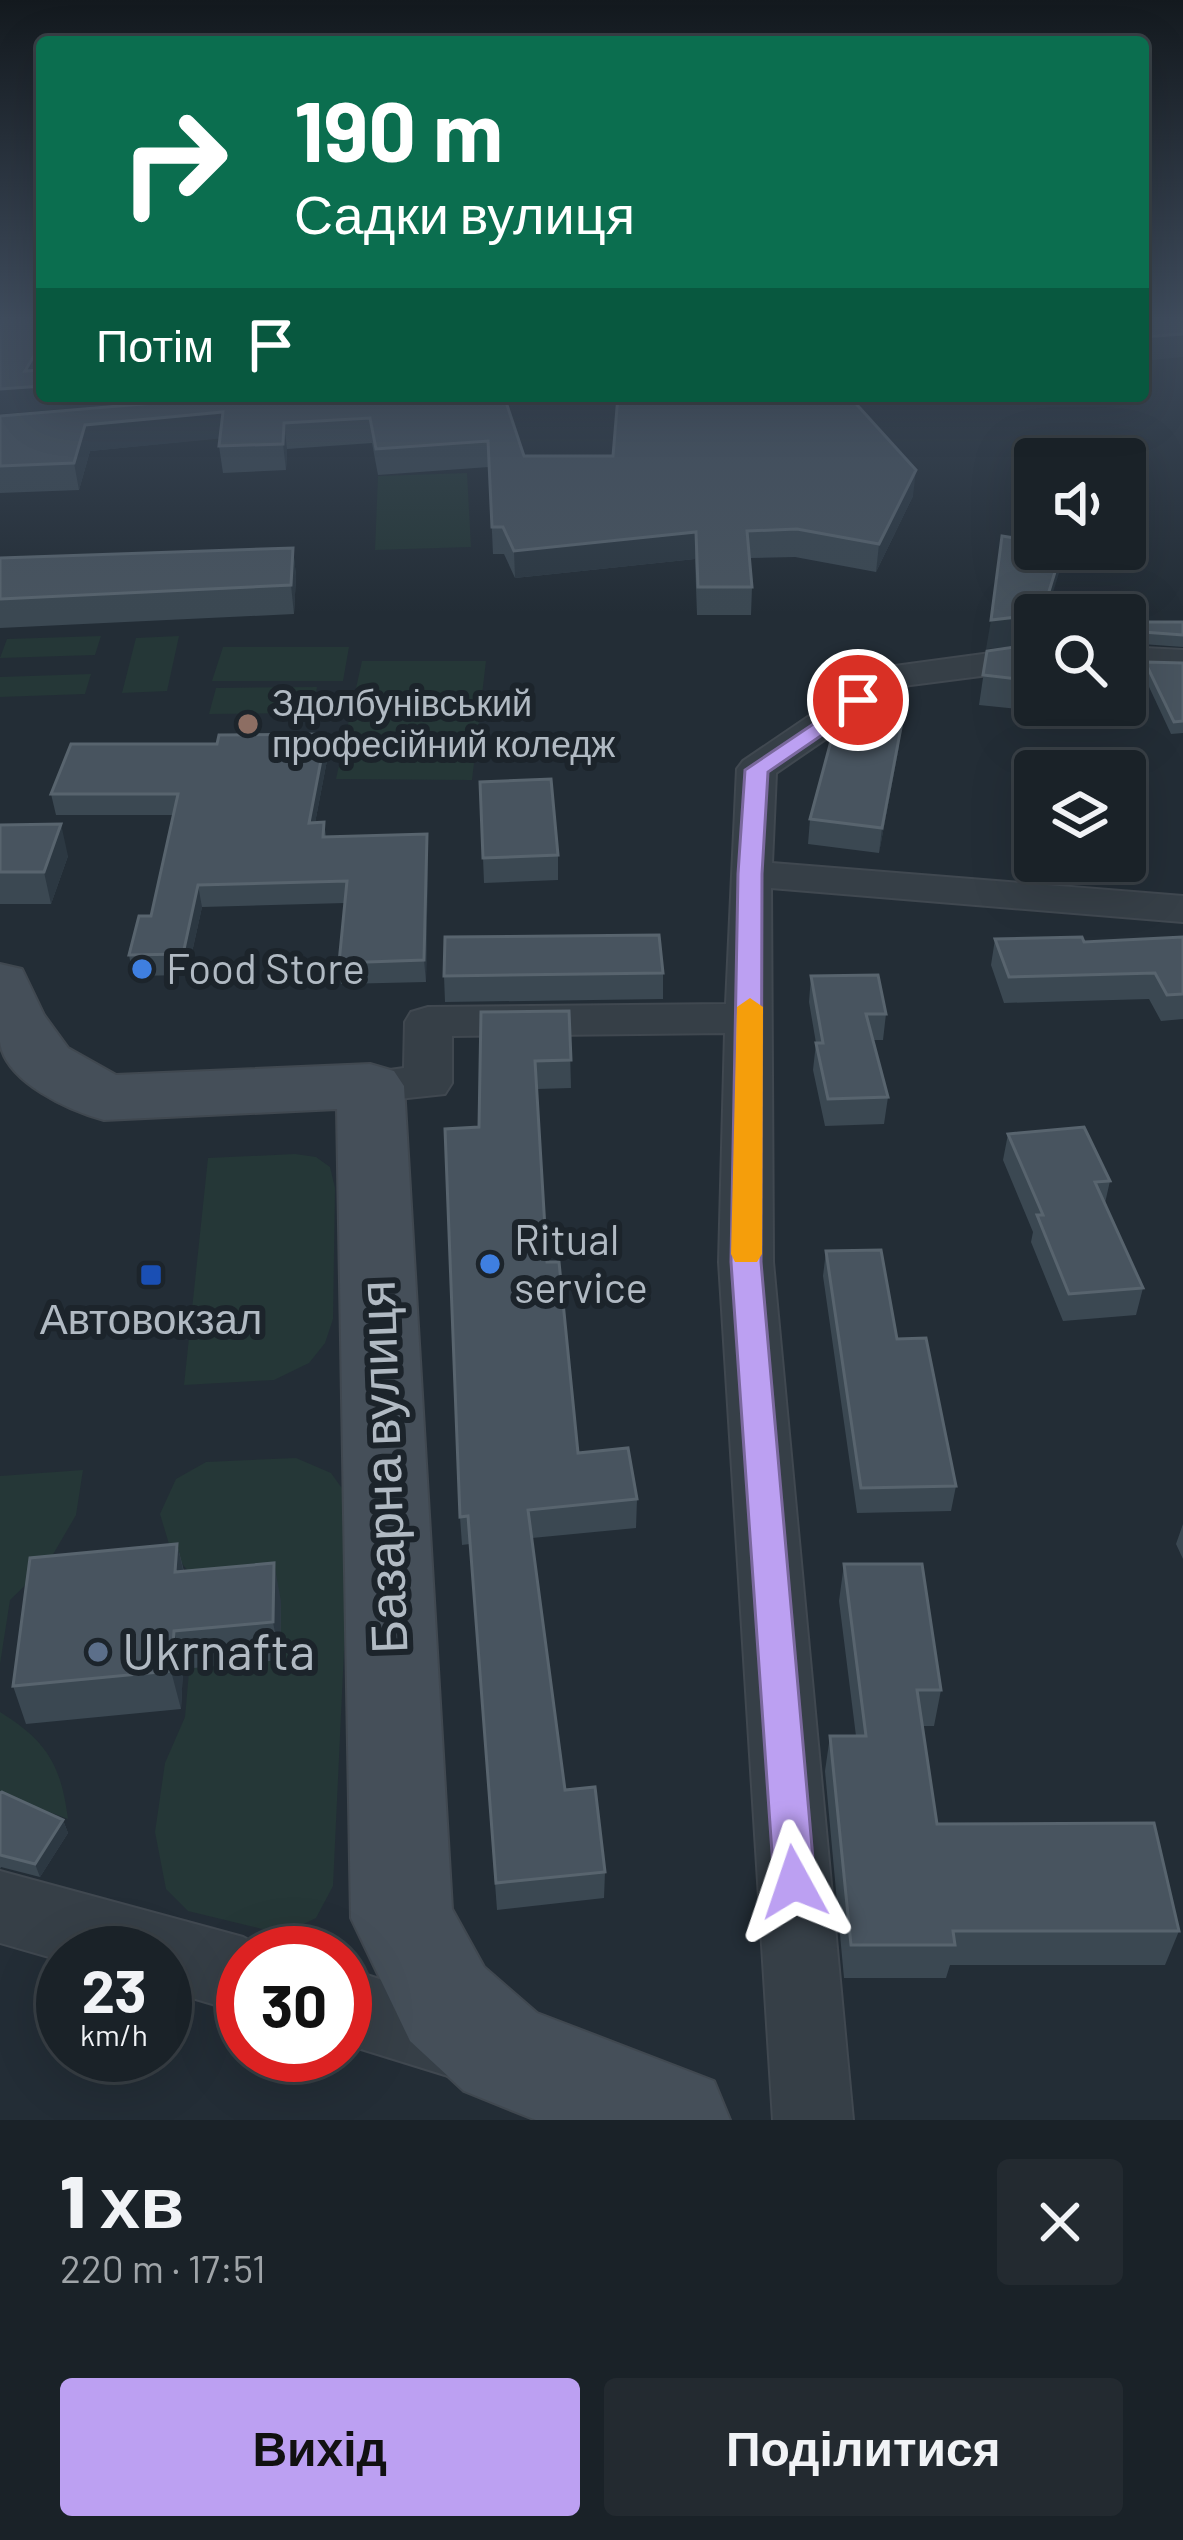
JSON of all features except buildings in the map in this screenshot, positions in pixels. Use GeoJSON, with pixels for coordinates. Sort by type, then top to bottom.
{"type":"FeatureCollection","features":[{"type":"Feature","properties":{"kind":"main road"},"geometry":{"type":"LineString","coordinates":[[0,983],[14,1019],[45,1063],[104,1098],[370,1086]]}},
{"type":"Feature","properties":{"kind":"main road","name":"Базарна вулиця"},"geometry":{"type":"LineString","coordinates":[[370,1086],[402,1918],[447,2005],[502,2053],[675,2120]]}},
{"type":"Feature","properties":{"kind":"street"},"geometry":{"type":"LineString","coordinates":[[1146,659],[1183,661]]}},
{"type":"Feature","properties":{"kind":"street"},"geometry":{"type":"LineString","coordinates":[[813,2120],[746,1262],[750,874],[757,770],[893,676],[1014,661]]}},
{"type":"Feature","properties":{"kind":"street"},"geometry":{"type":"LineString","coordinates":[[750,874],[1183,909]]}},
{"type":"Feature","properties":{"kind":"street"},"geometry":{"type":"LineString","coordinates":[[370,1086],[428,1083],[428,1022],[750,1018]]}},
{"type":"Feature","properties":{"kind":"street"},"geometry":{"type":"LineString","coordinates":[[0,1907],[216,1967]]}},
{"type":"Feature","properties":{"kind":"street"},"geometry":{"type":"LineString","coordinates":[[372,2014],[502,2053]]}},
{"type":"Feature","properties":{"kind":"shaded area"},"geometry":{"type":"Polygon","coordinates":[[[467,473],[471,547],[375,550],[378,476],[467,473]]]}},
{"type":"Feature","properties":{"kind":"shaded area"},"geometry":{"type":"Polygon","coordinates":[[[101,636],[95,655],[0,658],[7,639],[101,636]]]}},
{"type":"Feature","properties":{"kind":"shaded area"},"geometry":{"type":"Polygon","coordinates":[[[179,636],[167,691],[122,693],[136,638],[179,636]]]}},
{"type":"Feature","properties":{"kind":"shaded area"},"geometry":{"type":"Polygon","coordinates":[[[223,647],[349,647],[343,681],[212,681],[223,647]]]}},
{"type":"Feature","properties":{"kind":"shaded area"},"geometry":{"type":"Polygon","coordinates":[[[362,661],[486,661],[472,780],[336,779],[362,661]]]}},
{"type":"Feature","properties":{"kind":"shaded area"},"geometry":{"type":"Polygon","coordinates":[[[91,674],[85,694],[0,697],[0,677],[91,674]]]}},
{"type":"Feature","properties":{"kind":"shaded area"},"geometry":{"type":"Polygon","coordinates":[[[317,687],[313,713],[209,714],[216,688],[317,687]]]}},
{"type":"Feature","properties":{"kind":"shaded area"},"geometry":{"type":"Polygon","coordinates":[[[316,1157],[330,1167],[335,1188],[333,1319],[325,1343],[309,1363],[274,1380],[184,1385],[208,1158],[316,1157]]]}},
{"type":"Feature","properties":{"kind":"shaded area"},"geometry":{"type":"Polygon","coordinates":[[[296,1458],[331,1473],[351,1501],[333,1886],[316,1918],[300,1926],[250,1926],[188,1911],[166,1889],[155,1832],[165,1763],[185,1717],[197,1581],[171,1551],[160,1514],[176,1479],[206,1462],[296,1458]]]}},
{"type":"Feature","properties":{"kind":"shaded area"},"geometry":{"type":"Polygon","coordinates":[[[83,1470],[76,1515],[48,1563],[10,1600],[0,1664],[0,1476],[83,1470]]]}},
{"type":"Feature","properties":{"kind":"shaded area"},"geometry":{"type":"Polygon","coordinates":[[[0,1712],[29,1733],[49,1756],[68,1819],[17,1800],[0,1810],[0,1712]]]}},
{"type":"Feature","properties":{"kind":"slow traffic"},"geometry":{"type":"LineString","coordinates":[[746,1254],[750,1007]]}},
{"type":"Feature","properties":{"kind":"place","name":"Здолбунівський професійний коледж"},"geometry":{"type":"Point","coordinates":[248,724]}},
{"type":"Feature","properties":{"kind":"place","name":"Food Store"},"geometry":{"type":"Point","coordinates":[142,969]}},
{"type":"Feature","properties":{"kind":"place","name":"Ritual service"},"geometry":{"type":"Point","coordinates":[490,1264]}},
{"type":"Feature","properties":{"kind":"place","name":"Автовокзал"},"geometry":{"type":"Point","coordinates":[151,1275]}},
{"type":"Feature","properties":{"kind":"place","name":"Ukrnafta"},"geometry":{"type":"Point","coordinates":[98,1652]}},
{"type":"Feature","properties":{"kind":"route"},"geometry":{"type":"LineString","coordinates":[[794,1882],[746,1262],[750,874],[757,770],[858,700]]}}]}
